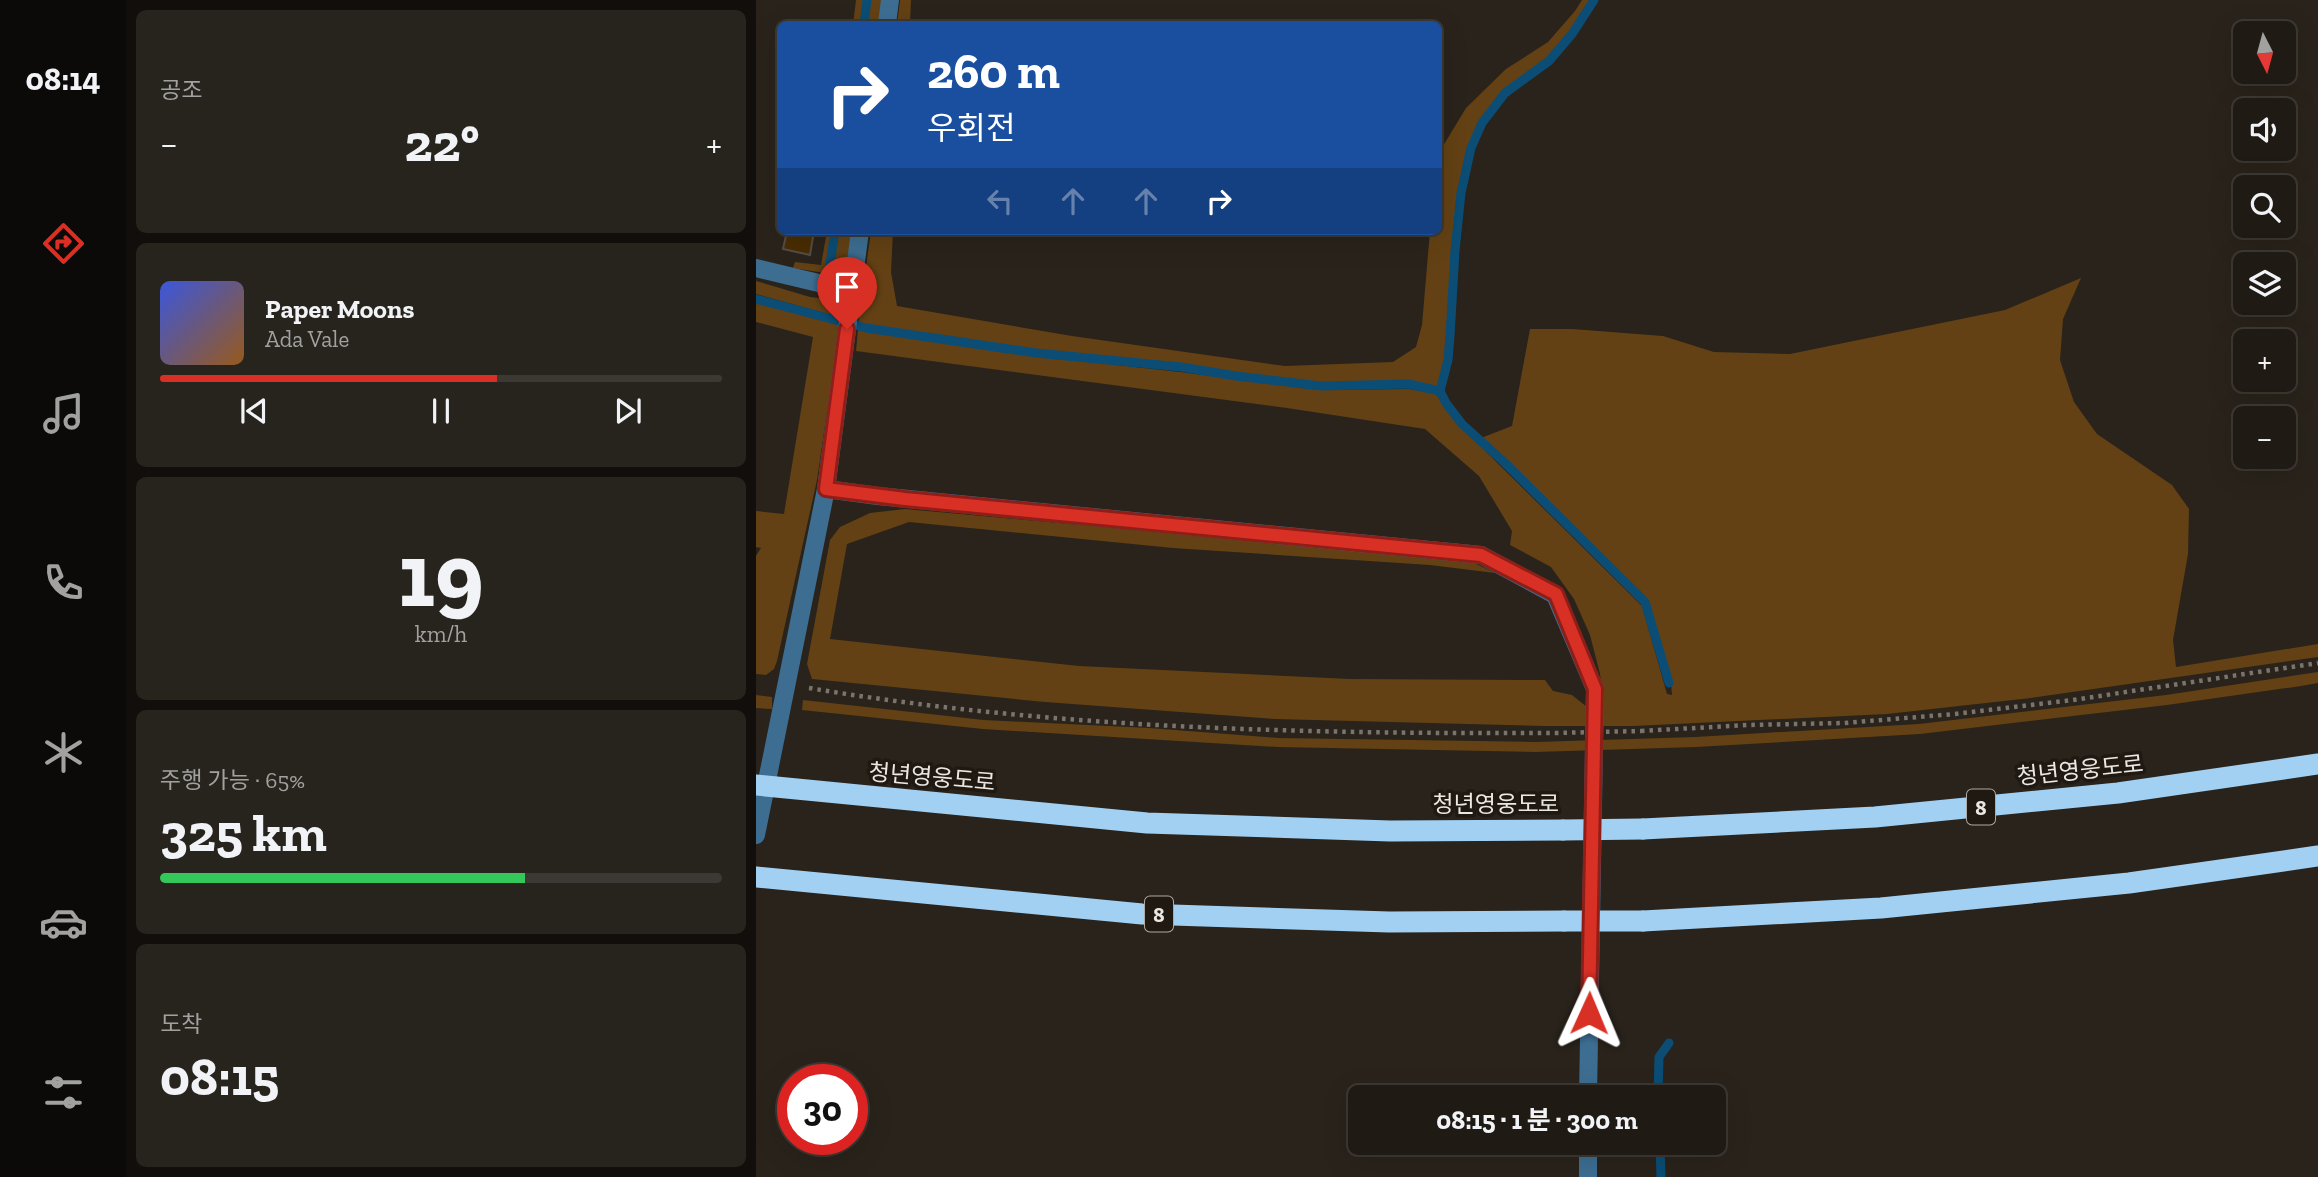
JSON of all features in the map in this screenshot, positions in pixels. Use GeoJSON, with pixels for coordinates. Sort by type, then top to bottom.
{"type":"FeatureCollection","features":[{"type":"Feature","properties":{"kind":"highway","name":"청년영웅도로"},"geometry":{"type":"LineString","coordinates":[[762,786],[1147,823],[1390,831],[1643,829],[1875,817],[2118,793],[2318,764]]}},
{"type":"Feature","properties":{"kind":"highway","name":"8"},"geometry":{"type":"LineString","coordinates":[[756,877],[1142,914],[1389,922],[1643,921],[1881,908],[2129,883],[2318,856]]}},
{"type":"Feature","properties":{"kind":"street"},"geometry":{"type":"LineString","coordinates":[[887,21],[890,0]]}},
{"type":"Feature","properties":{"kind":"street"},"geometry":{"type":"LineString","coordinates":[[756,835],[762,786],[788,684],[826,489],[860,235]]}},
{"type":"Feature","properties":{"kind":"street"},"geometry":{"type":"LineString","coordinates":[[756,268],[852,297]]}},
{"type":"Feature","properties":{"kind":"street"},"geometry":{"type":"LineString","coordinates":[[826,489],[1481,555],[1556,594],[1595,689],[1588,1085]]}},
{"type":"Feature","properties":{"kind":"street"},"geometry":{"type":"LineString","coordinates":[[1588,1155],[1588,1177]]}},
{"type":"Feature","properties":{"kind":"path"},"geometry":{"type":"LineString","coordinates":[[788,684],[900,703],[1051,717],[1322,731],[1555,733],[1844,723],[1955,714],[2073,700],[2318,663]]}},
{"type":"Feature","properties":{"kind":"shaded area"},"geometry":{"type":"Polygon","coordinates":[[[856,0],[865,0],[862,21],[853,21],[856,0]]]}},
{"type":"Feature","properties":{"kind":"shaded area"},"geometry":{"type":"Polygon","coordinates":[[[870,0],[883,0],[880,21],[867,21],[870,0]]]}},
{"type":"Feature","properties":{"kind":"shaded area"},"geometry":{"type":"Polygon","coordinates":[[[900,0],[911,0],[910,21],[897,21],[900,0]]]}},
{"type":"Feature","properties":{"kind":"shaded area"},"geometry":{"type":"Polygon","coordinates":[[[1582,0],[1592,0],[1572,33],[1548,60],[1504,92],[1481,123],[1470,148],[1460,193],[1453,251],[1447,359],[1439,390],[1409,382],[1321,385],[1181,366],[1036,352],[858,325],[870,235],[893,235],[891,272],[897,306],[1072,336],[1285,366],[1393,362],[1416,347],[1422,325],[1430,235],[1442,235],[1443,146],[1466,108],[1506,69],[1548,42],[1582,0]]]}},
{"type":"Feature","properties":{"kind":"shaded area"},"geometry":{"type":"Polygon","coordinates":[[[826,235],[830,235],[825,273],[793,268],[795,262],[821,265],[826,235]]]}},
{"type":"Feature","properties":{"kind":"shaded area"},"geometry":{"type":"Polygon","coordinates":[[[836,235],[852,235],[849,256],[831,271],[836,235]]]}},
{"type":"Feature","properties":{"kind":"shaded area"},"geometry":{"type":"Polygon","coordinates":[[[2081,278],[2063,319],[2060,360],[2074,402],[2097,434],[2172,485],[2189,509],[2188,554],[2173,640],[2176,667],[2318,644],[2318,657],[2031,698],[1887,714],[1634,726],[1275,719],[1045,702],[812,679],[807,664],[830,540],[840,527],[870,513],[905,509],[1468,560],[1495,573],[1430,565],[1173,548],[909,522],[847,544],[830,639],[1079,666],[1350,679],[1545,680],[1553,691],[1572,695],[1587,707],[1604,706],[1600,674],[1590,635],[1574,599],[1551,567],[1510,545],[1512,531],[1479,476],[1425,429],[856,351],[858,330],[1035,356],[1318,390],[1409,389],[1436,394],[1453,419],[1642,606],[1667,694],[1672,695],[1648,601],[1481,438],[1512,426],[1530,329],[1572,329],[1663,336],[1714,352],[1790,354],[2005,310],[2081,278]]]}},
{"type":"Feature","properties":{"kind":"shaded area"},"geometry":{"type":"Polygon","coordinates":[[[756,281],[810,297],[830,299],[840,304],[843,318],[756,294],[756,281]]]}},
{"type":"Feature","properties":{"kind":"shaded area"},"geometry":{"type":"Polygon","coordinates":[[[756,302],[840,324],[817,480],[777,661],[774,669],[766,675],[756,674],[756,556],[761,548],[756,547],[756,511],[784,514],[813,337],[756,322],[756,302]]]}},
{"type":"Feature","properties":{"kind":"shaded area"},"geometry":{"type":"Polygon","coordinates":[[[2318,672],[2318,683],[2301,686],[2167,705],[1920,734],[1696,747],[1536,752],[1278,747],[983,729],[802,710],[803,700],[984,720],[1279,738],[1536,742],[1695,737],[1919,724],[2166,695],[2318,672]]]}},
{"type":"Feature","properties":{"kind":"shaded area"},"geometry":{"type":"Polygon","coordinates":[[[756,695],[772,697],[772,709],[756,708],[756,695]]]}},
{"type":"Feature","properties":{"kind":"building"},"geometry":{"type":"Polygon","coordinates":[[[786,235],[813,235],[810,255],[783,249],[786,235]]]}},
{"type":"Feature","properties":{"kind":"waterway"},"geometry":{"type":"LineString","coordinates":[[864,21],[867,0]]}},
{"type":"Feature","properties":{"kind":"waterway"},"geometry":{"type":"LineString","coordinates":[[756,299],[866,328],[1036,353],[1181,367],[1321,386],[1408,384],[1440,391],[1448,360],[1461,193],[1471,148],[1482,123],[1505,93],[1549,61],[1572,34],[1594,0]]}},
{"type":"Feature","properties":{"kind":"waterway"},"geometry":{"type":"LineString","coordinates":[[829,271],[834,235]]}},
{"type":"Feature","properties":{"kind":"waterway"},"geometry":{"type":"LineString","coordinates":[[1440,391],[1462,424],[1645,602],[1669,683]]}},
{"type":"Feature","properties":{"kind":"waterway"},"geometry":{"type":"LineString","coordinates":[[1658,1085],[1659,1057],[1669,1043]]}},
{"type":"Feature","properties":{"kind":"waterway"},"geometry":{"type":"LineString","coordinates":[[1660,1155],[1661,1177]]}},
{"type":"Feature","properties":{"kind":"route"},"geometry":{"type":"LineString","coordinates":[[847,329],[826,489],[1481,555],[1556,594],[1595,689],[1589,1013]]}}]}
